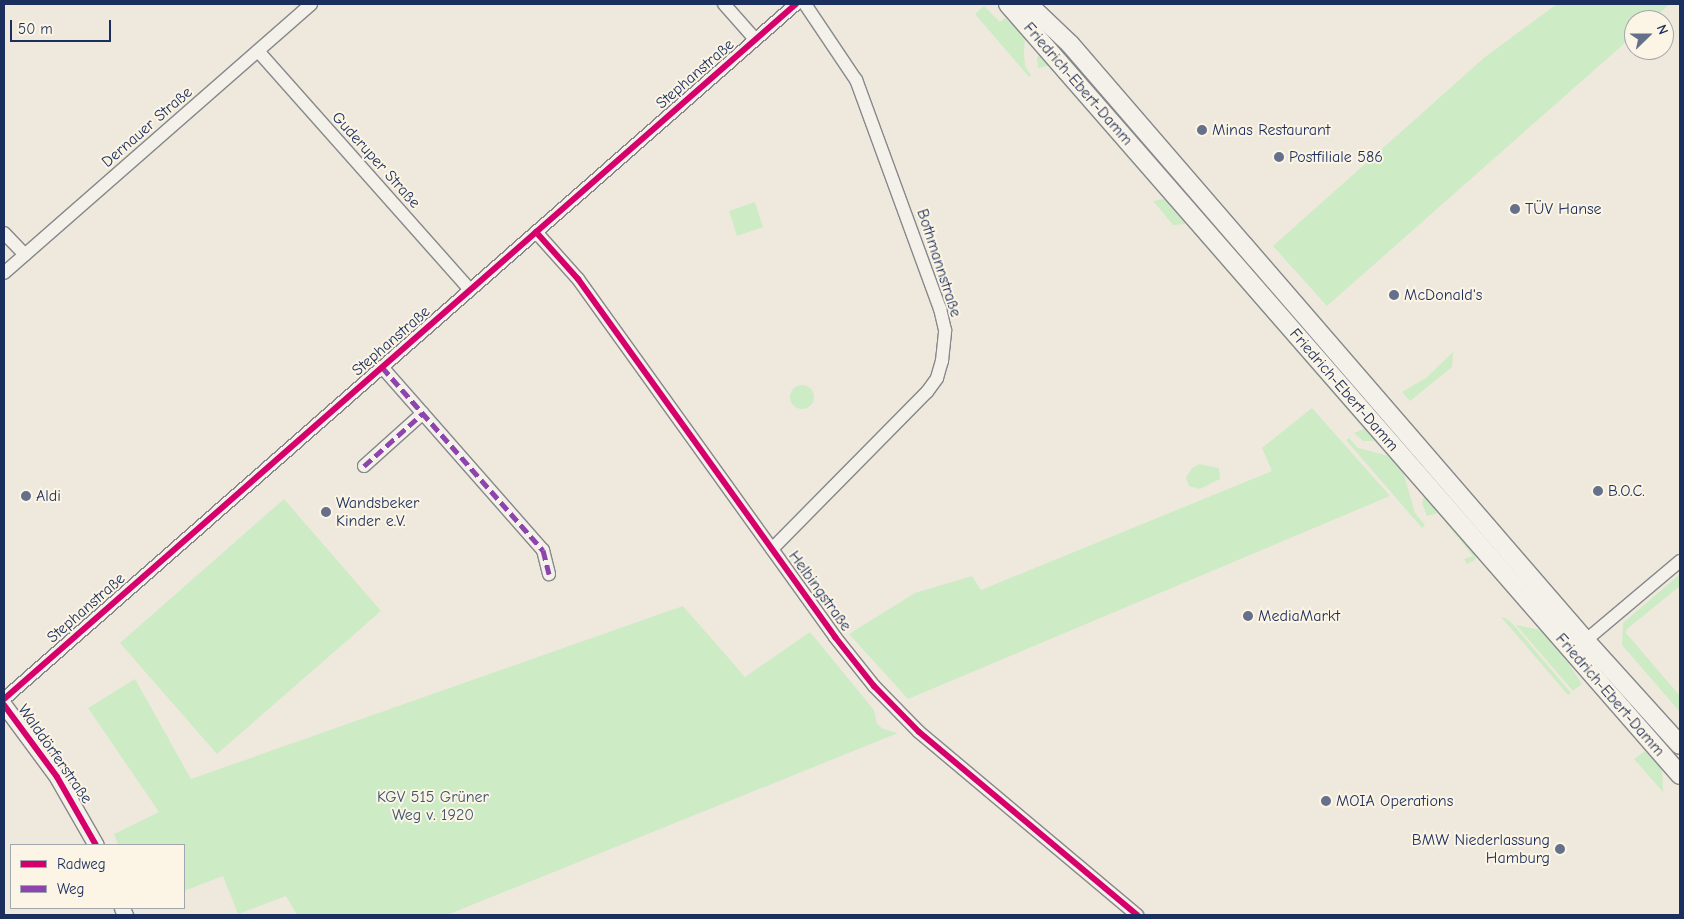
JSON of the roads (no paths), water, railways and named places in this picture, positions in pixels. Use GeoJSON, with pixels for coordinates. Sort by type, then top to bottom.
{"type":"FeatureCollection","features":[{"type":"Feature","properties":{"kind":"main road","name":"Friedrich-Ebert-Damm"},"geometry":{"type":"LineString","coordinates":[[1008,4],[1680,775]]}},
{"type":"Feature","properties":{"kind":"main road","name":"Friedrich-Ebert-Damm"},"geometry":{"type":"LineString","coordinates":[[1028,4],[1077,52],[1586,641],[1680,745]]}},
{"type":"Feature","properties":{"kind":"street","name":"Dernauer Straße"},"geometry":{"type":"LineString","coordinates":[[4,273],[311,4]]}},
{"type":"Feature","properties":{"kind":"street"},"geometry":{"type":"LineString","coordinates":[[724,4],[755,40]]}},
{"type":"Feature","properties":{"kind":"street","name":"Stephanstraße"},"geometry":{"type":"LineString","coordinates":[[4,699],[796,4]]}},
{"type":"Feature","properties":{"kind":"street","name":"Bothmannstraße"},"geometry":{"type":"LineString","coordinates":[[772,549],[928,392],[937,378],[942,361],[945,330],[940,310],[856,80],[806,4]]}},
{"type":"Feature","properties":{"kind":"street","name":"Guderuper Straße"},"geometry":{"type":"LineString","coordinates":[[258,51],[470,290]]}},
{"type":"Feature","properties":{"kind":"street","name":"Helbingstraße"},"geometry":{"type":"LineString","coordinates":[[536,232],[578,279],[835,637],[874,686],[898,713],[1137,915]]}},
{"type":"Feature","properties":{"kind":"street"},"geometry":{"type":"LineString","coordinates":[[4,233],[25,255]]}},
{"type":"Feature","properties":{"kind":"street","name":"Stephanstraße"},"geometry":{"type":"LineString","coordinates":[[382,367],[543,550],[549,574]]}},
{"type":"Feature","properties":{"kind":"street"},"geometry":{"type":"LineString","coordinates":[[364,466],[423,413]]}},
{"type":"Feature","properties":{"kind":"street"},"geometry":{"type":"LineString","coordinates":[[1572,652],[1680,561]]}},
{"type":"Feature","properties":{"kind":"street","name":"Walddörferstraße"},"geometry":{"type":"LineString","coordinates":[[4,705],[57,777],[95,844]]}},
{"type":"Feature","properties":{"kind":"place","name":"Minas Restaurant"},"geometry":{"type":"Point","coordinates":[1202,130]}},
{"type":"Feature","properties":{"kind":"place","name":"Postfiliale 586"},"geometry":{"type":"Point","coordinates":[1279,157]}},
{"type":"Feature","properties":{"kind":"place","name":"TÜV Hanse"},"geometry":{"type":"Point","coordinates":[1515,209]}},
{"type":"Feature","properties":{"kind":"place","name":"McDonald's"},"geometry":{"type":"Point","coordinates":[1394,295]}},
{"type":"Feature","properties":{"kind":"place","name":"B.O.C."},"geometry":{"type":"Point","coordinates":[1598,491]}},
{"type":"Feature","properties":{"kind":"place","name":"Aldi"},"geometry":{"type":"Point","coordinates":[26,496]}},
{"type":"Feature","properties":{"kind":"place","name":"Wandsbeker Kinder e.V."},"geometry":{"type":"Point","coordinates":[326,512]}},
{"type":"Feature","properties":{"kind":"place","name":"MediaMarkt"},"geometry":{"type":"Point","coordinates":[1248,616]}},
{"type":"Feature","properties":{"kind":"place","name":"MOIA Operations"},"geometry":{"type":"Point","coordinates":[1326,801]}},
{"type":"Feature","properties":{"kind":"place","name":"BMW Niederlassung Hamburg"},"geometry":{"type":"Point","coordinates":[1560,849]}},
{"type":"Feature","properties":{"kind":"park label","name":"KGV 515 Grüner Weg v. 1920"},"geometry":{"type":"Point","coordinates":[433,806]}}]}
